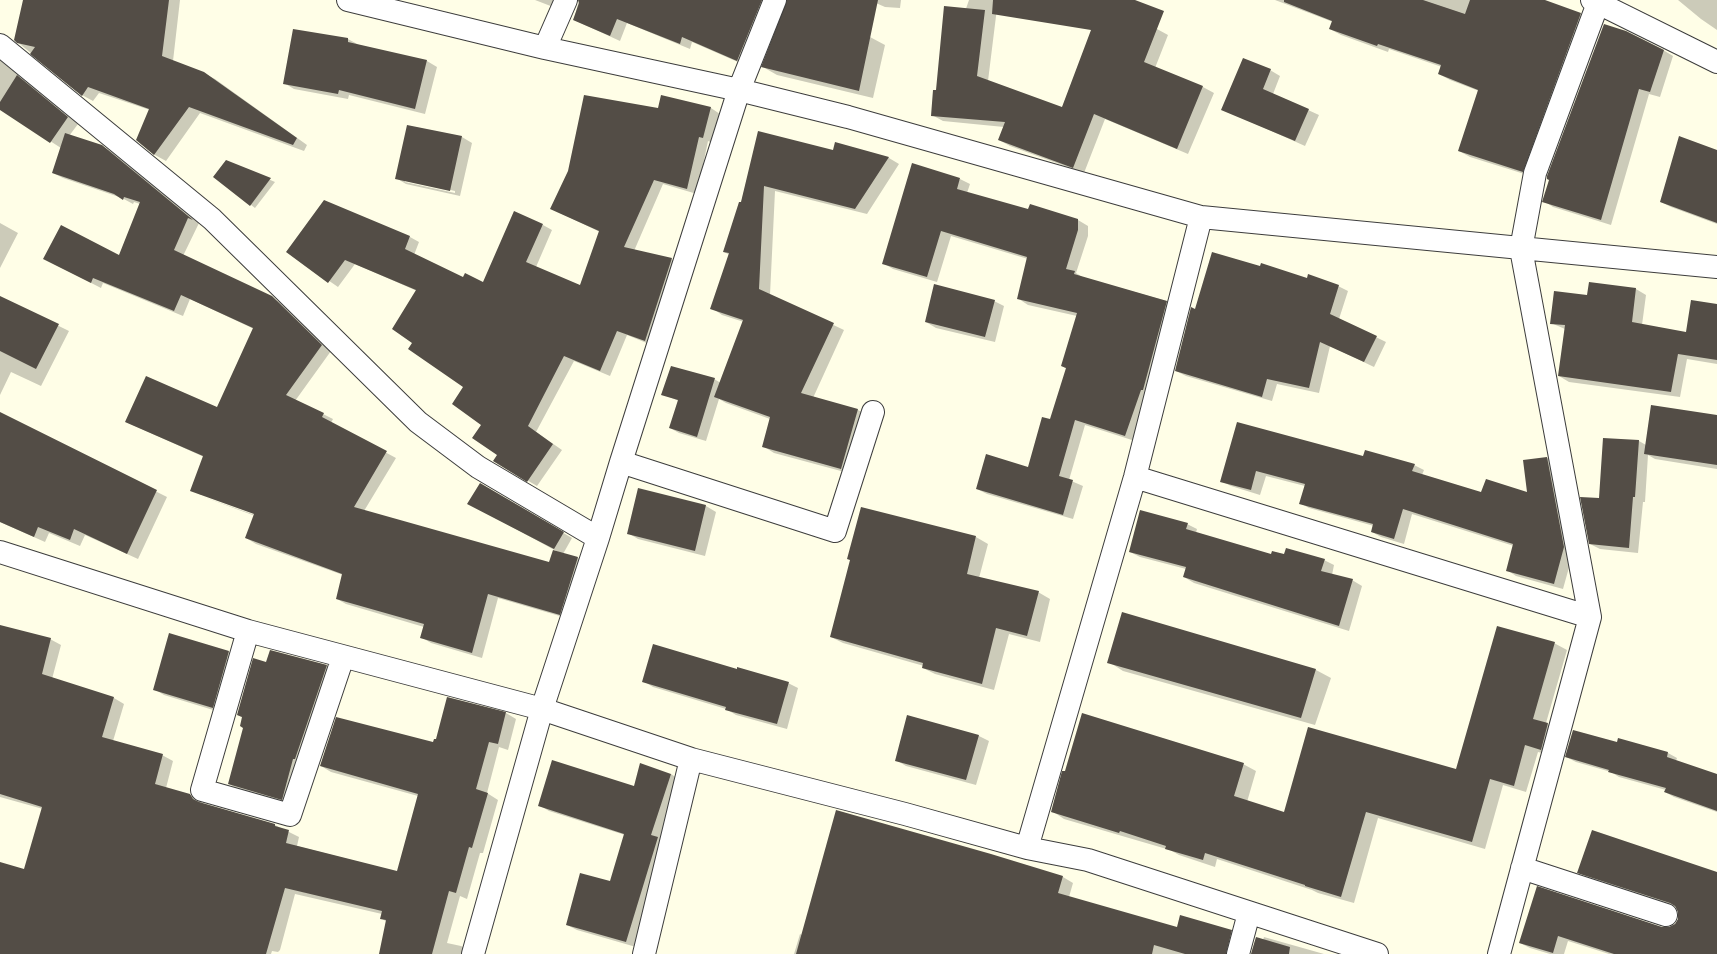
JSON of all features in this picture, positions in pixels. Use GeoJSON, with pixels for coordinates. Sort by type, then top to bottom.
{"type":"FeatureCollection","features":[{"type":"Feature","properties":{"kind":"street"},"geometry":{"type":"LineString","coordinates":[[348,0],[545,48],[739,90],[848,117],[1201,217],[1717,267]]}},
{"type":"Feature","properties":{"kind":"street"},"geometry":{"type":"LineString","coordinates":[[545,48],[566,0]]}},
{"type":"Feature","properties":{"kind":"street"},"geometry":{"type":"LineString","coordinates":[[475,953],[542,709],[598,538],[739,90],[776,0]]}},
{"type":"Feature","properties":{"kind":"street"},"geometry":{"type":"LineString","coordinates":[[1499,954],[1590,617],[1521,249],[1534,173],[1595,2],[1717,62]]}},
{"type":"Feature","properties":{"kind":"street"},"geometry":{"type":"LineString","coordinates":[[0,45],[212,219],[418,422],[478,467],[598,538]]}},
{"type":"Feature","properties":{"kind":"street"},"geometry":{"type":"LineString","coordinates":[[1027,848],[1135,477],[1201,217]]}},
{"type":"Feature","properties":{"kind":"street"},"geometry":{"type":"LineString","coordinates":[[621,462],[835,531],[874,412]]}},
{"type":"Feature","properties":{"kind":"street"},"geometry":{"type":"LineString","coordinates":[[1135,477],[1590,617]]}},
{"type":"Feature","properties":{"kind":"street"},"geometry":{"type":"LineString","coordinates":[[0,552],[248,631],[542,709],[691,759],[905,814],[1027,848],[1088,860],[1250,914],[1377,954]]}},
{"type":"Feature","properties":{"kind":"street"},"geometry":{"type":"LineString","coordinates":[[248,631],[202,790],[290,814],[343,657]]}},
{"type":"Feature","properties":{"kind":"street"},"geometry":{"type":"LineString","coordinates":[[644,954],[691,759]]}},
{"type":"Feature","properties":{"kind":"street"},"geometry":{"type":"LineString","coordinates":[[1522,868],[1666,916]]}},
{"type":"Feature","properties":{"kind":"street"},"geometry":{"type":"LineString","coordinates":[[1238,954],[1250,914]]}},
{"type":"Feature","properties":{"kind":"building"},"geometry":{"type":"Polygon","coordinates":[[[23,0],[169,0],[162,56],[204,72],[297,138],[293,145],[189,107],[154,155],[136,140],[149,109],[88,87],[82,96],[30,54],[35,47],[17,43],[14,40],[23,0]]]}},
{"type":"Feature","properties":{"kind":"building"},"geometry":{"type":"Polygon","coordinates":[[[578,0],[762,0],[737,61],[682,37],[680,44],[617,19],[610,36],[573,20],[579,3],[578,0]]]}},
{"type":"Feature","properties":{"kind":"building"},"geometry":{"type":"Polygon","coordinates":[[[787,0],[878,0],[859,91],[761,67],[787,0]]]}},
{"type":"Feature","properties":{"kind":"building"},"geometry":{"type":"Polygon","coordinates":[[[993,0],[1135,0],[1164,11],[1144,62],[1203,86],[1177,149],[1094,114],[1073,168],[998,140],[1005,122],[931,116],[933,90],[936,90],[944,6],[985,10],[977,76],[1062,107],[1091,30],[992,14],[993,0]]]}},
{"type":"Feature","properties":{"kind":"building"},"geometry":{"type":"Polygon","coordinates":[[[1284,0],[1423,0],[1465,14],[1470,0],[1545,0],[1581,13],[1523,172],[1458,151],[1478,90],[1438,74],[1441,65],[1378,44],[1377,46],[1329,29],[1332,21],[1284,2],[1284,0]]]}},
{"type":"Feature","properties":{"kind":"building"},"geometry":{"type":"Polygon","coordinates":[[[1604,24],[1626,31],[1664,50],[1650,92],[1639,89],[1601,220],[1542,202],[1549,180],[1547,179],[1547,176],[1604,24]]]}},
{"type":"Feature","properties":{"kind":"building"},"geometry":{"type":"Polygon","coordinates":[[[293,29],[348,38],[348,42],[427,60],[415,109],[339,90],[338,94],[283,84],[293,29]]]}},
{"type":"Feature","properties":{"kind":"building"},"geometry":{"type":"Polygon","coordinates":[[[1243,58],[1271,69],[1263,89],[1309,109],[1295,141],[1221,110],[1243,58]]]}},
{"type":"Feature","properties":{"kind":"building"},"geometry":{"type":"Polygon","coordinates":[[[17,75],[68,117],[50,143],[0,110],[0,102],[17,75]]]}},
{"type":"Feature","properties":{"kind":"building"},"geometry":{"type":"Polygon","coordinates":[[[584,95],[658,108],[661,95],[711,107],[703,138],[699,137],[687,189],[654,180],[624,247],[672,258],[645,341],[617,331],[600,371],[564,356],[528,426],[553,444],[527,482],[493,461],[497,455],[472,438],[481,425],[452,404],[463,387],[408,349],[412,343],[392,329],[416,290],[345,260],[328,283],[286,252],[324,200],[410,236],[405,249],[463,277],[465,273],[483,282],[514,211],[543,224],[526,262],[580,285],[599,231],[550,209],[568,171],[584,95]]]}},
{"type":"Feature","properties":{"kind":"building"},"geometry":{"type":"Polygon","coordinates":[[[407,125],[462,136],[450,191],[395,179],[407,125]]]}},
{"type":"Feature","properties":{"kind":"building"},"geometry":{"type":"Polygon","coordinates":[[[758,131],[833,150],[835,142],[889,157],[855,209],[764,186],[759,289],[834,323],[801,393],[858,409],[841,469],[762,447],[770,417],[714,397],[743,320],[710,309],[729,253],[723,252],[739,202],[741,202],[758,131]]]}},
{"type":"Feature","properties":{"kind":"building"},"geometry":{"type":"Polygon","coordinates":[[[65,133],[102,145],[193,220],[188,218],[174,250],[272,296],[322,345],[286,395],[324,413],[322,417],[387,451],[354,507],[549,562],[553,550],[578,557],[560,615],[488,594],[472,653],[420,638],[424,624],[336,599],[342,574],[245,538],[254,514],[190,491],[203,456],[125,422],[146,376],[217,407],[253,328],[181,295],[174,311],[93,278],[91,283],[43,259],[61,225],[119,255],[140,202],[124,197],[123,200],[114,194],[52,173],[65,133]]]}},
{"type":"Feature","properties":{"kind":"building"},"geometry":{"type":"Polygon","coordinates":[[[1679,136],[1717,150],[1717,223],[1660,202],[1679,136]]]}},
{"type":"Feature","properties":{"kind":"building"},"geometry":{"type":"Polygon","coordinates":[[[226,160],[271,178],[250,206],[213,177],[226,160]]]}},
{"type":"Feature","properties":{"kind":"building"},"geometry":{"type":"Polygon","coordinates":[[[912,163],[960,178],[957,189],[1028,209],[1030,204],[1078,219],[1078,230],[1066,269],[1075,271],[1074,274],[1167,301],[1143,390],[1141,390],[1125,436],[1075,420],[1059,476],[1073,480],[1063,515],[976,489],[986,454],[1028,467],[1042,417],[1050,419],[1066,368],[1061,366],[1077,313],[1017,299],[1027,257],[941,231],[927,277],[882,264],[912,163]]]}},
{"type":"Feature","properties":{"kind":"building"},"geometry":{"type":"Polygon","coordinates":[[[1212,252],[1260,266],[1261,263],[1307,278],[1308,274],[1339,285],[1330,314],[1377,336],[1364,362],[1320,342],[1309,388],[1267,379],[1262,397],[1175,371],[1191,307],[1195,309],[1212,252]]]}},
{"type":"Feature","properties":{"kind":"building"},"geometry":{"type":"Polygon","coordinates":[[[1589,282],[1636,288],[1632,322],[1686,332],[1691,300],[1717,304],[1717,360],[1678,354],[1671,392],[1558,376],[1565,325],[1550,324],[1554,291],[1587,295],[1589,282]]]}},
{"type":"Feature","properties":{"kind":"building"},"geometry":{"type":"Polygon","coordinates":[[[934,284],[995,300],[985,337],[925,322],[934,284]]]}},
{"type":"Feature","properties":{"kind":"building"},"geometry":{"type":"Polygon","coordinates":[[[0,296],[59,324],[36,369],[0,351],[0,296]]]}},
{"type":"Feature","properties":{"kind":"building"},"geometry":{"type":"Polygon","coordinates":[[[671,366],[715,378],[697,437],[669,428],[678,400],[661,395],[671,366]]]}},
{"type":"Feature","properties":{"kind":"building"},"geometry":{"type":"Polygon","coordinates":[[[1651,405],[1717,415],[1717,465],[1644,454],[1651,405]]]}},
{"type":"Feature","properties":{"kind":"building"},"geometry":{"type":"Polygon","coordinates":[[[0,412],[157,490],[127,554],[74,529],[70,540],[38,527],[34,537],[0,522],[0,412]]]}},
{"type":"Feature","properties":{"kind":"building"},"geometry":{"type":"Polygon","coordinates":[[[1237,422],[1363,456],[1365,450],[1415,464],[1412,471],[1481,492],[1486,479],[1527,492],[1523,460],[1547,457],[1564,547],[1554,584],[1506,571],[1513,544],[1403,509],[1394,539],[1371,532],[1373,524],[1299,504],[1305,484],[1256,471],[1251,490],[1220,482],[1237,422]]]}},
{"type":"Feature","properties":{"kind":"building"},"geometry":{"type":"Polygon","coordinates":[[[1603,438],[1639,440],[1635,497],[1633,497],[1629,548],[1589,544],[1580,497],[1599,498],[1603,438]]]}},
{"type":"Feature","properties":{"kind":"building"},"geometry":{"type":"Polygon","coordinates":[[[480,483],[564,532],[554,549],[467,504],[480,483]]]}},
{"type":"Feature","properties":{"kind":"building"},"geometry":{"type":"Polygon","coordinates":[[[638,488],[706,505],[695,551],[627,534],[638,488]]]}},
{"type":"Feature","properties":{"kind":"building"},"geometry":{"type":"Polygon","coordinates":[[[861,507],[976,536],[967,574],[1039,591],[1027,636],[996,628],[982,684],[922,668],[923,663],[830,637],[850,560],[847,559],[861,507]]]}},
{"type":"Feature","properties":{"kind":"building"},"geometry":{"type":"Polygon","coordinates":[[[1140,510],[1188,523],[1186,529],[1271,554],[1272,551],[1284,554],[1286,548],[1325,559],[1321,571],[1353,579],[1339,626],[1183,577],[1186,567],[1129,552],[1140,510]]]}},
{"type":"Feature","properties":{"kind":"building"},"geometry":{"type":"Polygon","coordinates":[[[1122,612],[1316,669],[1301,718],[1107,663],[1122,612]]]}},
{"type":"Feature","properties":{"kind":"building"},"geometry":{"type":"Polygon","coordinates":[[[0,625],[51,638],[42,674],[114,697],[102,737],[163,754],[155,784],[190,794],[193,799],[199,802],[275,824],[275,826],[289,830],[286,843],[397,871],[418,794],[320,766],[336,717],[433,742],[434,739],[436,739],[447,697],[506,712],[498,744],[489,742],[476,789],[488,793],[472,848],[469,847],[456,893],[449,891],[432,954],[379,954],[386,920],[380,919],[382,911],[285,888],[266,954],[0,954],[0,862],[24,869],[42,807],[0,794],[0,625]]]}},
{"type":"Feature","properties":{"kind":"building"},"geometry":{"type":"Polygon","coordinates":[[[1497,626],[1555,642],[1533,719],[1548,723],[1541,750],[1525,745],[1514,786],[1490,779],[1472,842],[1366,812],[1341,897],[1205,853],[1203,860],[1165,849],[1166,846],[1120,831],[1119,833],[1051,812],[1062,771],[1065,771],[1082,713],[1244,763],[1234,796],[1284,812],[1308,727],[1456,769],[1497,626]]]}},
{"type":"Feature","properties":{"kind":"building"},"geometry":{"type":"Polygon","coordinates":[[[169,633],[229,651],[213,708],[153,690],[169,633]]]}},
{"type":"Feature","properties":{"kind":"building"},"geometry":{"type":"Polygon","coordinates":[[[653,644],[737,669],[737,667],[789,682],[777,724],[725,710],[726,707],[642,682],[653,644]]]}},
{"type":"Feature","properties":{"kind":"building"},"geometry":{"type":"Polygon","coordinates":[[[270,650],[327,665],[295,759],[293,759],[282,800],[228,784],[243,728],[240,726],[242,717],[237,715],[253,658],[266,662],[270,650]]]}},
{"type":"Feature","properties":{"kind":"building"},"geometry":{"type":"Polygon","coordinates":[[[907,715],[979,735],[966,780],[895,761],[907,715]]]}},
{"type":"Feature","properties":{"kind":"building"},"geometry":{"type":"Polygon","coordinates":[[[1573,730],[1617,742],[1618,738],[1668,752],[1667,757],[1717,774],[1717,811],[1664,792],[1666,788],[1608,772],[1609,770],[1565,757],[1573,730]]]}},
{"type":"Feature","properties":{"kind":"building"},"geometry":{"type":"Polygon","coordinates":[[[552,760],[634,786],[640,763],[671,774],[651,835],[658,837],[626,942],[566,925],[580,873],[610,881],[624,834],[538,806],[552,760]]]}},
{"type":"Feature","properties":{"kind":"building"},"geometry":{"type":"Polygon","coordinates":[[[836,810],[1063,876],[1058,893],[1177,927],[1180,915],[1232,930],[1226,954],[1185,954],[1154,945],[1152,954],[796,954],[836,810]]]}},
{"type":"Feature","properties":{"kind":"building"},"geometry":{"type":"Polygon","coordinates":[[[1592,830],[1717,872],[1717,954],[1614,954],[1558,936],[1553,953],[1519,943],[1537,886],[1662,927],[1669,927],[1675,924],[1678,919],[1678,912],[1675,906],[1670,903],[1577,873],[1592,830]]]}},
{"type":"Feature","properties":{"kind":"building"},"geometry":{"type":"Polygon","coordinates":[[[1256,937],[1290,947],[1289,954],[1251,954],[1256,937]]]}}]}
